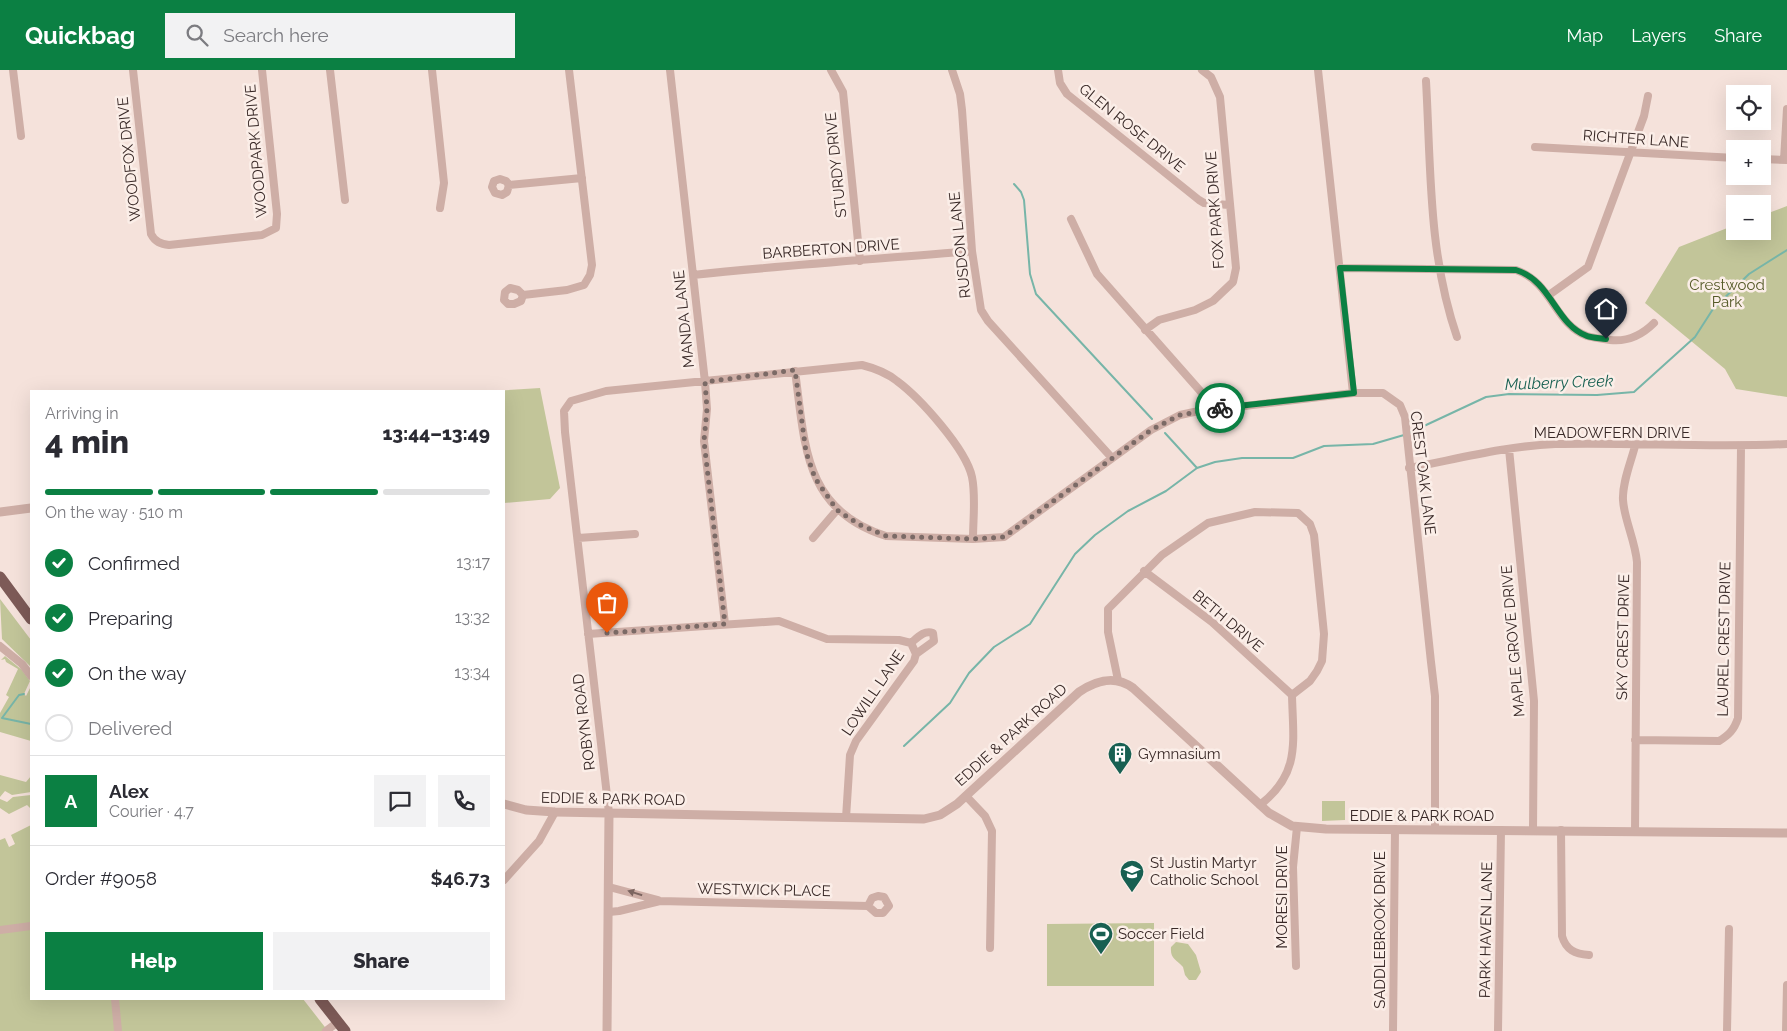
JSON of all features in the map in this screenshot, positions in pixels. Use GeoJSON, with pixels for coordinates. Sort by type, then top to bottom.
{"type":"FeatureCollection","features":[{"type":"Feature","properties":{"kind":"main road"},"geometry":{"type":"LineString","coordinates":[[0,578],[30,618]]}},
{"type":"Feature","properties":{"kind":"main road"},"geometry":{"type":"LineString","coordinates":[[321,1000],[341,1027]]}},
{"type":"Feature","properties":{"kind":"street"},"geometry":{"type":"LineString","coordinates":[[13,70],[21,136]]}},
{"type":"Feature","properties":{"kind":"street","name":"WOODFOX DRIVE"},"geometry":{"type":"LineString","coordinates":[[133,70],[153,238],[169,245],[262,235],[276,228]]}},
{"type":"Feature","properties":{"kind":"street","name":"WOODPARK DRIVE"},"geometry":{"type":"LineString","coordinates":[[262,70],[277,214],[276,228]]}},
{"type":"Feature","properties":{"kind":"street"},"geometry":{"type":"LineString","coordinates":[[330,70],[345,200]]}},
{"type":"Feature","properties":{"kind":"street"},"geometry":{"type":"LineString","coordinates":[[432,70],[444,183],[440,208]]}},
{"type":"Feature","properties":{"kind":"street"},"geometry":{"type":"LineString","coordinates":[[523,295],[568,290],[584,285],[590,276],[592,265],[569,70]]}},
{"type":"Feature","properties":{"kind":"street","name":"MANDA LANE"},"geometry":{"type":"LineString","coordinates":[[670,70],[705,382],[707,409],[704,441],[725,624]]}},
{"type":"Feature","properties":{"kind":"street","name":"STURDY DRIVE"},"geometry":{"type":"LineString","coordinates":[[831,70],[843,92],[860,261]]}},
{"type":"Feature","properties":{"kind":"street","name":"RUSDON LANE"},"geometry":{"type":"LineString","coordinates":[[952,70],[960,94],[962,110],[972,251],[981,310],[988,321],[1112,458]]}},
{"type":"Feature","properties":{"kind":"street","name":"GLEN ROSE DRIVE"},"geometry":{"type":"LineString","coordinates":[[1058,70],[1060,82],[1067,94],[1199,200],[1204,203],[1229,204]]}},
{"type":"Feature","properties":{"kind":"street","name":"FOX PARK DRIVE"},"geometry":{"type":"LineString","coordinates":[[1146,330],[1159,320],[1195,310],[1213,301],[1232,282],[1236,255],[1229,204],[1220,97],[1211,78],[1202,70]]}},
{"type":"Feature","properties":{"kind":"street"},"geometry":{"type":"LineString","coordinates":[[795,370],[809,465],[824,494],[837,510],[860,525],[886,536],[973,539],[1004,537],[1151,430],[1180,415],[1213,409],[1354,393],[1318,70]]}},
{"type":"Feature","properties":{"kind":"street"},"geometry":{"type":"LineString","coordinates":[[1426,81],[1428,165],[1439,267],[1445,301],[1457,337]]}},
{"type":"Feature","properties":{"kind":"street"},"geometry":{"type":"LineString","coordinates":[[1550,295],[1588,267],[1644,116],[1648,96]]}},
{"type":"Feature","properties":{"kind":"street"},"geometry":{"type":"LineString","coordinates":[[1771,159],[1786,160],[1787,109]]}},
{"type":"Feature","properties":{"kind":"street","name":"RICHTER LANE"},"geometry":{"type":"LineString","coordinates":[[1535,147],[1726,158]]}},
{"type":"Feature","properties":{"kind":"street"},"geometry":{"type":"LineString","coordinates":[[509,185],[582,178]]}},
{"type":"Feature","properties":{"kind":"street"},"geometry":{"type":"LineString","coordinates":[[1072,219],[1097,274],[1202,393],[1213,409]]}},
{"type":"Feature","properties":{"kind":"street","name":"BARBERTON DRIVE"},"geometry":{"type":"LineString","coordinates":[[693,275],[798,264],[860,261],[972,251]]}},
{"type":"Feature","properties":{"kind":"street"},"geometry":{"type":"LineString","coordinates":[[1340,268],[1439,267],[1516,270],[1535,279],[1550,295],[1566,320],[1586,336],[1617,341],[1636,337],[1654,323]]}},
{"type":"Feature","properties":{"kind":"street"},"geometry":{"type":"LineString","coordinates":[[705,382],[795,370],[862,365],[886,374],[907,390],[938,423],[966,459],[973,482],[973,539]]}},
{"type":"Feature","properties":{"kind":"street","name":"ROBYN ROAD"},"geometry":{"type":"LineString","coordinates":[[607,1031],[609,813],[564,411],[571,401],[606,391],[705,382]]}},
{"type":"Feature","properties":{"kind":"street","name":"CREST OAK LANE"},"geometry":{"type":"LineString","coordinates":[[1354,393],[1383,393],[1394,398],[1400,405],[1406,430],[1435,696],[1435,830]]}},
{"type":"Feature","properties":{"kind":"street","name":"MEADOWFERN DRIVE"},"geometry":{"type":"LineString","coordinates":[[1409,468],[1509,449],[1556,444],[1635,446],[1787,444]]}},
{"type":"Feature","properties":{"kind":"street","name":"SKY CREST DRIVE"},"geometry":{"type":"LineString","coordinates":[[1635,446],[1623,492],[1623,502],[1635,541],[1637,562],[1635,832]]}},
{"type":"Feature","properties":{"kind":"street","name":"LAUREL CREST DRIVE"},"geometry":{"type":"LineString","coordinates":[[1635,740],[1719,741],[1726,737],[1735,726],[1738,718],[1741,446]]}},
{"type":"Feature","properties":{"kind":"street","name":"MAPLE GROVE DRIVE"},"geometry":{"type":"LineString","coordinates":[[1509,449],[1534,701],[1533,830]]}},
{"type":"Feature","properties":{"kind":"street"},"geometry":{"type":"LineString","coordinates":[[0,512],[30,508]]}},
{"type":"Feature","properties":{"kind":"street"},"geometry":{"type":"LineString","coordinates":[[813,538],[837,510]]}},
{"type":"Feature","properties":{"kind":"street"},"geometry":{"type":"LineString","coordinates":[[1118,680],[1108,632],[1108,609],[1144,571],[1162,555],[1208,523],[1232,516],[1274,511],[1298,513],[1310,524],[1314,535],[1324,634],[1322,661],[1310,681],[1292,695],[1293,748],[1289,772],[1274,794],[1260,805]]}},
{"type":"Feature","properties":{"kind":"street"},"geometry":{"type":"LineString","coordinates":[[578,538],[635,534]]}},
{"type":"Feature","properties":{"kind":"street","name":"BETH DRIVE"},"geometry":{"type":"LineString","coordinates":[[1144,571],[1212,622],[1292,695]]}},
{"type":"Feature","properties":{"kind":"street","name":"LOWILL LANE"},"geometry":{"type":"LineString","coordinates":[[588,634],[779,621],[826,639],[899,640],[911,643],[916,654],[914,661],[856,741],[850,755],[846,818]]}},
{"type":"Feature","properties":{"kind":"street"},"geometry":{"type":"LineString","coordinates":[[911,643],[922,634],[933,633],[934,641],[916,654]]}},
{"type":"Feature","properties":{"kind":"street"},"geometry":{"type":"LineString","coordinates":[[0,646],[22,664],[30,675]]}},
{"type":"Feature","properties":{"kind":"street","name":"EDDIE & PARK ROAD"},"geometry":{"type":"LineString","coordinates":[[505,804],[526,810],[555,812],[924,819],[940,815],[966,796],[1071,698],[1093,684],[1107,680],[1118,680],[1128,684],[1141,695],[1260,805],[1280,821],[1298,827],[1395,830],[1787,833]]}},
{"type":"Feature","properties":{"kind":"street"},"geometry":{"type":"LineString","coordinates":[[966,796],[985,816],[992,831],[990,948]]}},
{"type":"Feature","properties":{"kind":"street"},"geometry":{"type":"LineString","coordinates":[[505,879],[539,841],[555,812]]}},
{"type":"Feature","properties":{"kind":"street","name":"MORESI DRIVE"},"geometry":{"type":"LineString","coordinates":[[1296,966],[1293,867],[1298,827]]}},
{"type":"Feature","properties":{"kind":"street","name":"SADDLEBROOK DRIVE"},"geometry":{"type":"LineString","coordinates":[[1393,1031],[1395,830]]}},
{"type":"Feature","properties":{"kind":"street","name":"PARK HAVEN LANE"},"geometry":{"type":"LineString","coordinates":[[1498,1031],[1502,830]]}},
{"type":"Feature","properties":{"kind":"street"},"geometry":{"type":"LineString","coordinates":[[1561,830],[1562,936],[1568,948],[1576,954],[1589,955]]}},
{"type":"Feature","properties":{"kind":"street","name":"WESTWICK PLACE"},"geometry":{"type":"LineString","coordinates":[[609,887],[660,901],[868,906]]}},
{"type":"Feature","properties":{"kind":"street","name":"WESTWICK PLACE"},"geometry":{"type":"LineString","coordinates":[[609,912],[660,901]]}},
{"type":"Feature","properties":{"kind":"street"},"geometry":{"type":"LineString","coordinates":[[0,930],[30,926]]}},
{"type":"Feature","properties":{"kind":"street"},"geometry":{"type":"LineString","coordinates":[[1727,1031],[1729,928]]}},
{"type":"Feature","properties":{"kind":"street"},"geometry":{"type":"LineString","coordinates":[[1786,1031],[1787,985]]}},
{"type":"Feature","properties":{"kind":"street"},"geometry":{"type":"LineString","coordinates":[[115,1000],[118,1031]]}},
{"type":"Feature","properties":{"kind":"street"},"geometry":{"type":"LineString","coordinates":[[326,1031],[341,1027]]}},
{"type":"Feature","properties":{"kind":"green space","name":"Crestwood Park"},"geometry":{"type":"Polygon","coordinates":[[[1787,206],[1787,397],[1736,389],[1725,369],[1645,303],[1679,247],[1726,229],[1726,240],[1771,240],[1771,212],[1787,206]]]}},
{"type":"Feature","properties":{"kind":"green space"},"geometry":{"type":"Polygon","coordinates":[[[540,388],[560,488],[550,499],[505,503],[505,390],[540,388]]]}},
{"type":"Feature","properties":{"kind":"green space"},"geometry":{"type":"Polygon","coordinates":[[[0,599],[30,639],[30,666],[2,639],[0,599]]]}},
{"type":"Feature","properties":{"kind":"green space"},"geometry":{"type":"Polygon","coordinates":[[[5,656],[22,670],[30,681],[24,694],[26,696],[30,688],[30,741],[0,732],[0,713],[9,697],[6,695],[18,669],[6,662],[5,659],[1,660],[5,656]]]}},
{"type":"Feature","properties":{"kind":"green space"},"geometry":{"type":"Polygon","coordinates":[[[0,775],[26,782],[30,777],[30,792],[12,795],[5,791],[0,797],[0,775]]]}},
{"type":"Feature","properties":{"kind":"green space"},"geometry":{"type":"Polygon","coordinates":[[[30,795],[30,808],[27,805],[9,814],[0,808],[0,799],[7,802],[13,797],[30,795]]]}},
{"type":"Feature","properties":{"kind":"green space"},"geometry":{"type":"Polygon","coordinates":[[[1322,801],[1345,801],[1345,820],[1322,821],[1322,801]]]}},
{"type":"Feature","properties":{"kind":"green space"},"geometry":{"type":"Polygon","coordinates":[[[30,826],[30,1000],[304,1000],[328,1031],[0,1031],[0,840],[5,838],[9,847],[15,844],[11,835],[30,826]]]}},
{"type":"Feature","properties":{"kind":"green space","name":"Soccer Field"},"geometry":{"type":"Polygon","coordinates":[[[1154,923],[1154,986],[1047,986],[1047,924],[1154,923]]]}},
{"type":"Feature","properties":{"kind":"green space"},"geometry":{"type":"Polygon","coordinates":[[[1176,942],[1188,944],[1196,955],[1201,972],[1196,980],[1189,980],[1185,975],[1183,967],[1173,956],[1171,947],[1176,942]]]}},
{"type":"Feature","properties":{"kind":"waterway"},"geometry":{"type":"LineString","coordinates":[[1014,184],[1021,192],[1024,200],[1030,274],[1036,294],[1152,419]]}},
{"type":"Feature","properties":{"kind":"waterway","name":"Mulberry Creek"},"geometry":{"type":"LineString","coordinates":[[1409,433],[1486,397],[1509,394],[1597,395],[1634,392],[1695,337],[1713,309],[1749,274],[1787,250]]}},
{"type":"Feature","properties":{"kind":"waterway"},"geometry":{"type":"LineString","coordinates":[[1165,433],[1197,468]]}},
{"type":"Feature","properties":{"kind":"waterway"},"geometry":{"type":"LineString","coordinates":[[904,746],[950,703],[969,673],[994,647],[1030,624],[1075,554],[1095,535],[1128,511],[1166,491],[1197,468],[1215,462],[1242,458],[1293,458],[1324,446],[1373,444],[1404,435]]}},
{"type":"Feature","properties":{"kind":"waterway"},"geometry":{"type":"LineString","coordinates":[[24,694],[19,695],[2,718],[30,724]]}},
{"type":"Feature","properties":{"kind":"way so far"},"geometry":{"type":"LineString","coordinates":[[607,633],[725,624],[704,441],[707,409],[705,382],[795,370],[806,452],[815,478],[824,494],[837,510],[860,525],[886,536],[973,539],[1004,537],[1151,430],[1180,415],[1220,408]]}},
{"type":"Feature","properties":{"kind":"place","name":"Gymnasium"},"geometry":{"type":"Point","coordinates":[1120,775]}},
{"type":"Feature","properties":{"kind":"place","name":"St Justin Martyr Catholic School"},"geometry":{"type":"Point","coordinates":[1132,893]}},
{"type":"Feature","properties":{"kind":"place","name":"Soccer Field"},"geometry":{"type":"Point","coordinates":[1101,955]}},
{"type":"Feature","properties":{"kind":"route"},"geometry":{"type":"LineString","coordinates":[[1220,408],[1354,393],[1340,268],[1439,267],[1516,270],[1526,273],[1535,279],[1550,295],[1566,320],[1578,331],[1586,336],[1606,339]]}}]}
